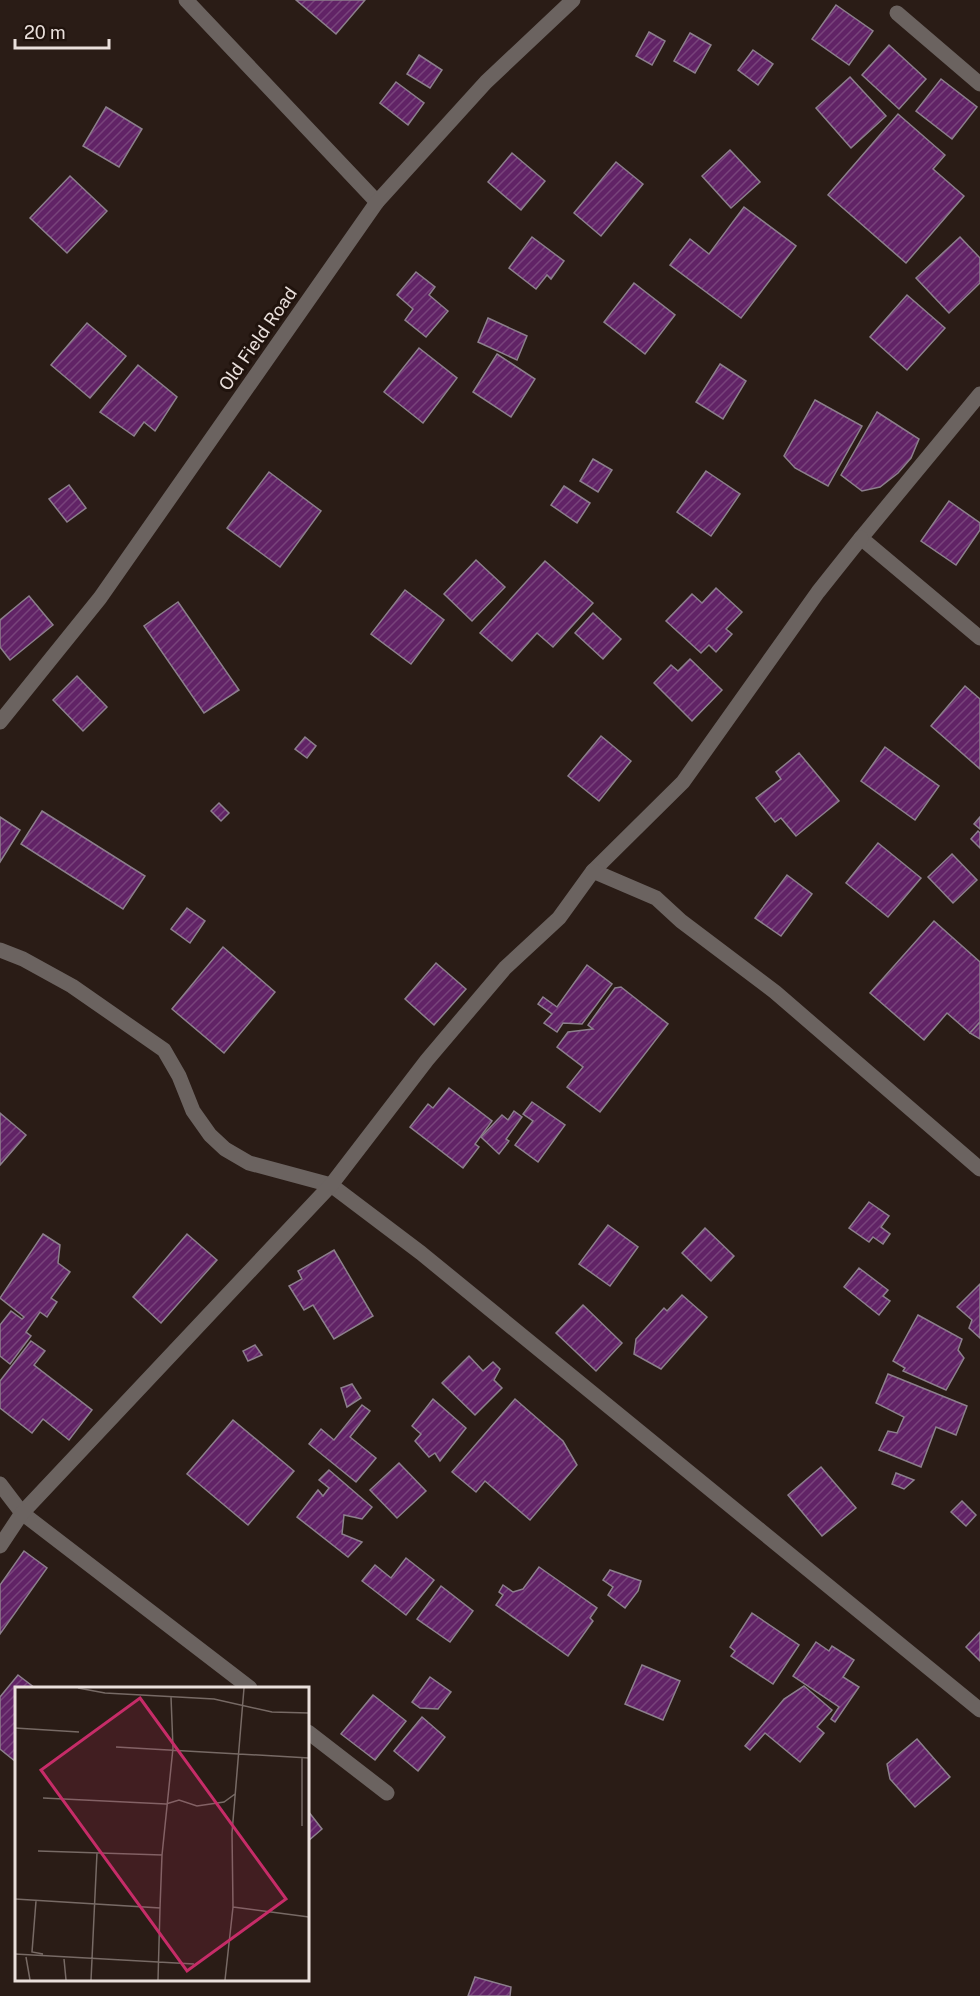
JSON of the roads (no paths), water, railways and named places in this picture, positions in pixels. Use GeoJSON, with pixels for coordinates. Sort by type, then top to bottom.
{"type":"FeatureCollection","features":[{"type":"Feature","properties":{"kind":"street"},"geometry":{"type":"LineString","coordinates":[[186,0],[377,202]]}},
{"type":"Feature","properties":{"kind":"street","name":"Old Field Road"},"geometry":{"type":"LineString","coordinates":[[0,722],[100,598],[377,202],[486,82],[573,0]]}},
{"type":"Feature","properties":{"kind":"street"},"geometry":{"type":"LineString","coordinates":[[897,13],[980,84]]}},
{"type":"Feature","properties":{"kind":"street"},"geometry":{"type":"LineString","coordinates":[[0,1546],[22,1513],[331,1185],[427,1060],[505,968],[559,918],[593,871],[683,782],[818,592],[980,394]]}},
{"type":"Feature","properties":{"kind":"street"},"geometry":{"type":"LineString","coordinates":[[861,538],[980,638]]}},
{"type":"Feature","properties":{"kind":"street"},"geometry":{"type":"LineString","coordinates":[[593,871],[656,898],[681,921],[775,992],[980,1169]]}},
{"type":"Feature","properties":{"kind":"street"},"geometry":{"type":"LineString","coordinates":[[0,950],[23,958],[72,986],[164,1050],[179,1076],[193,1111],[210,1135],[225,1149],[249,1163],[331,1185],[421,1253],[980,1710]]}},
{"type":"Feature","properties":{"kind":"street"},"geometry":{"type":"LineString","coordinates":[[0,1484],[22,1513],[247,1687]]}},
{"type":"Feature","properties":{"kind":"street"},"geometry":{"type":"LineString","coordinates":[[309,1733],[387,1793]]}}]}
